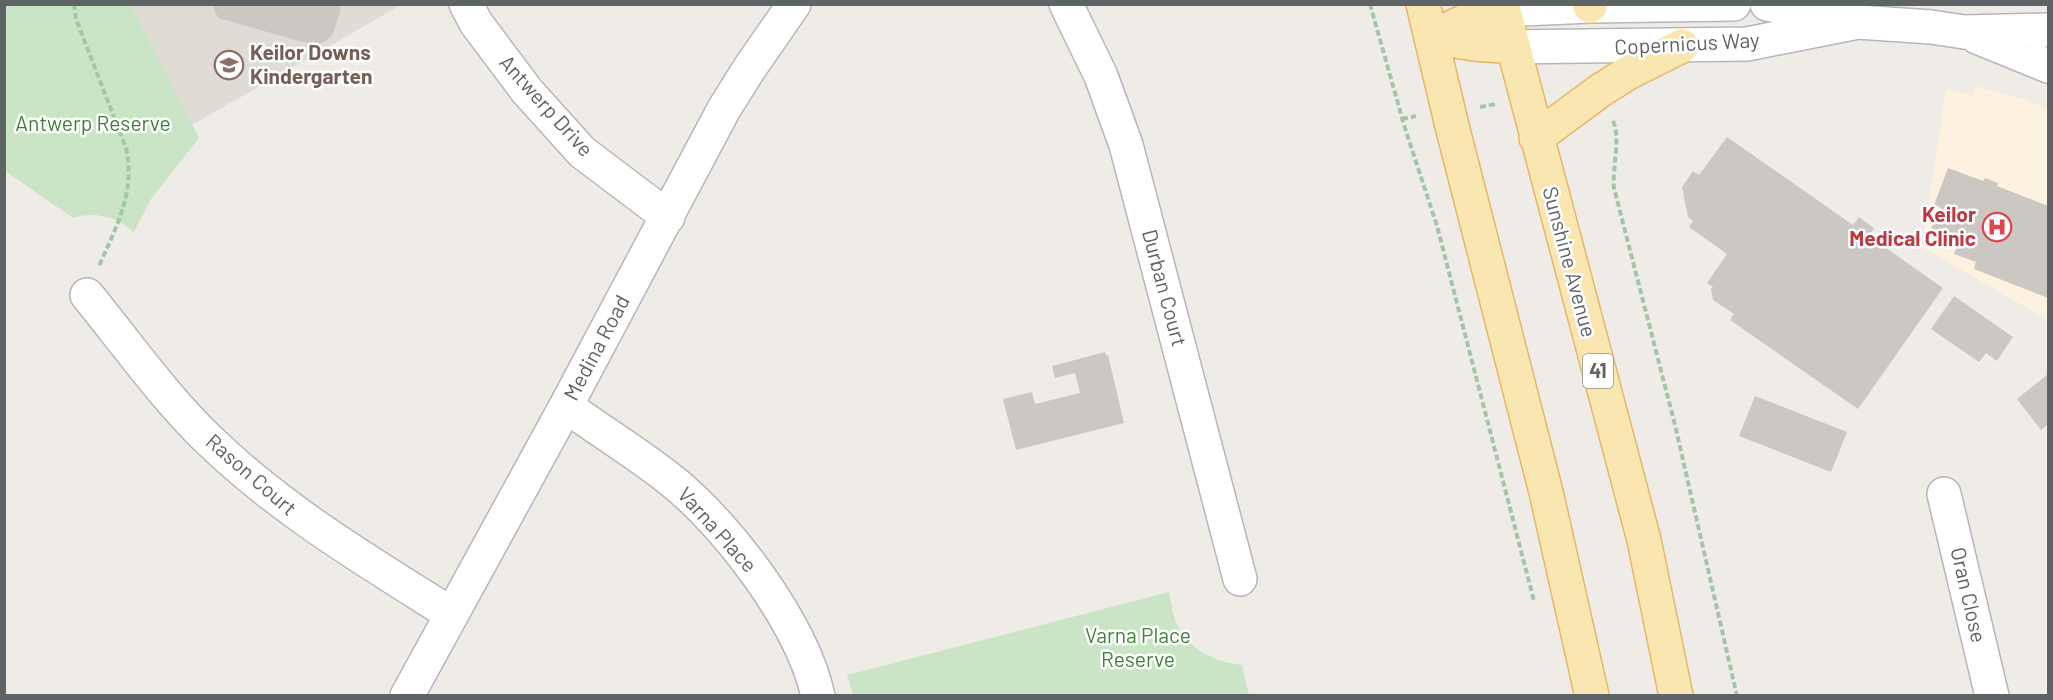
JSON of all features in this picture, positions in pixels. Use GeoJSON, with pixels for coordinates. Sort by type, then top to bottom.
{"type":"FeatureCollection","features":[{"type":"Feature","properties":{"kind":"main road"},"geometry":{"type":"LineString","coordinates":[[1423,4],[1546,492],[1592,696]]}},
{"type":"Feature","properties":{"kind":"main road"},"geometry":{"type":"LineString","coordinates":[[1432,37],[1469,19],[1503,7]]}},
{"type":"Feature","properties":{"kind":"main road","name":"Sunshine Avenue"},"geometry":{"type":"LineString","coordinates":[[1503,7],[1644,540],[1676,696]]}},
{"type":"Feature","properties":{"kind":"main road"},"geometry":{"type":"LineString","coordinates":[[1432,37],[1514,48]]}},
{"type":"Feature","properties":{"kind":"main road"},"geometry":{"type":"LineString","coordinates":[[1536,138],[1610,84],[1682,46]]}},
{"type":"Feature","properties":{"kind":"street","name":"Antwerp Drive"},"geometry":{"type":"LineString","coordinates":[[466,4],[476,23],[527,91],[582,152],[668,217]]}},
{"type":"Feature","properties":{"kind":"street","name":"Medina Road"},"geometry":{"type":"LineString","coordinates":[[407,696],[566,406],[724,109],[794,4]]}},
{"type":"Feature","properties":{"kind":"street","name":"Durban Court"},"geometry":{"type":"LineString","coordinates":[[1066,4],[1101,76],[1126,145],[1240,579]]}},
{"type":"Feature","properties":{"kind":"street","name":"Copernicus Way"},"geometry":{"type":"LineString","coordinates":[[1503,7],[1734,4]]}},
{"type":"Feature","properties":{"kind":"street","name":"Copernicus Way"},"geometry":{"type":"LineString","coordinates":[[1767,4],[1858,22],[1931,27],[1964,32],[2049,30]]}},
{"type":"Feature","properties":{"kind":"street","name":"Copernicus Way"},"geometry":{"type":"LineString","coordinates":[[1514,48],[1747,44],[1858,22]]}},
{"type":"Feature","properties":{"kind":"street","name":"Copernicus Way"},"geometry":{"type":"LineString","coordinates":[[1964,32],[2049,66]]}},
{"type":"Feature","properties":{"kind":"street","name":"Rason Court"},"geometry":{"type":"LineString","coordinates":[[87,295],[178,408],[241,469],[312,525],[451,614]]}},
{"type":"Feature","properties":{"kind":"street","name":"Varna Place"},"geometry":{"type":"LineString","coordinates":[[566,406],[669,478],[714,520],[752,567],[787,620],[815,680],[818,696]]}},
{"type":"Feature","properties":{"kind":"street","name":"Oran Close"},"geometry":{"type":"LineString","coordinates":[[1944,494],[1992,696]]}},
{"type":"Feature","properties":{"kind":"path"},"geometry":{"type":"LineString","coordinates":[[74,4],[76,19],[126,148],[130,165],[126,199],[87,295]]}},
{"type":"Feature","properties":{"kind":"path"},"geometry":{"type":"LineString","coordinates":[[1370,4],[1404,125],[1437,226],[1534,602]]}},
{"type":"Feature","properties":{"kind":"path"},"geometry":{"type":"LineString","coordinates":[[1602,122],[1612,120],[1616,128],[1614,189],[1676,425],[1737,696]]}},
{"type":"Feature","properties":{"kind":"shaded area","name":"Keilor Downs Kindergarten"},"geometry":{"type":"Polygon","coordinates":[[[131,5],[401,5],[192,125],[131,5]]]}},
{"type":"Feature","properties":{"kind":"shaded area"},"geometry":{"type":"Polygon","coordinates":[[[1975,86],[2026,100],[2048,109],[2048,320],[1922,247],[1946,89],[1973,95],[1975,86]]]}},
{"type":"Feature","properties":{"kind":"green space","name":"Antwerp Reserve"},"geometry":{"type":"Polygon","coordinates":[[[4,5],[131,5],[199,138],[151,199],[134,232],[120,222],[98,215],[73,218],[5,171],[4,5]]]}},
{"type":"Feature","properties":{"kind":"green space","name":"Varna Place Reserve"},"geometry":{"type":"Polygon","coordinates":[[[1169,592],[1175,620],[1186,638],[1193,646],[1211,657],[1242,665],[1249,695],[853,695],[847,675],[1169,592]]]}},
{"type":"Feature","properties":{"kind":"building"},"geometry":{"type":"Polygon","coordinates":[[[212,4],[339,4],[341,9],[332,36],[317,46],[218,18],[212,4]]]}},
{"type":"Feature","properties":{"kind":"building"},"geometry":{"type":"Polygon","coordinates":[[[1727,137],[1853,225],[1859,217],[1874,228],[1869,236],[1943,288],[1858,409],[1730,320],[1734,314],[1713,300],[1711,289],[1713,287],[1707,283],[1727,254],[1689,227],[1693,221],[1688,217],[1682,187],[1693,171],[1699,175],[1727,137]]]}},
{"type":"Feature","properties":{"kind":"building"},"geometry":{"type":"Polygon","coordinates":[[[1948,168],[1983,181],[1985,178],[1998,183],[1997,186],[2048,206],[2048,298],[1974,269],[1976,262],[1954,254],[1957,245],[1929,234],[1940,207],[1934,205],[1948,168]]]}},
{"type":"Feature","properties":{"kind":"building"},"geometry":{"type":"Polygon","coordinates":[[[1954,296],[2013,337],[1997,361],[1986,353],[1979,362],[1931,329],[1954,296]]]}},
{"type":"Feature","properties":{"kind":"building"},"geometry":{"type":"Polygon","coordinates":[[[1105,352],[1106,356],[1108,355],[1124,423],[1016,450],[1003,399],[1032,392],[1035,404],[1080,393],[1075,373],[1055,378],[1052,366],[1105,352]]]}},
{"type":"Feature","properties":{"kind":"building"},"geometry":{"type":"Polygon","coordinates":[[[2048,374],[2048,424],[2041,430],[2017,399],[2048,374]]]}},
{"type":"Feature","properties":{"kind":"building"},"geometry":{"type":"Polygon","coordinates":[[[1755,396],[1847,432],[1831,472],[1739,436],[1755,396]]]}},
{"type":"Feature","properties":{"kind":"place","name":"Keilor Downs Kindergarten"},"geometry":{"type":"Point","coordinates":[229,65]}},
{"type":"Feature","properties":{"kind":"place","name":"Keilor Medical Clinic"},"geometry":{"type":"Point","coordinates":[1997,227]}}]}
